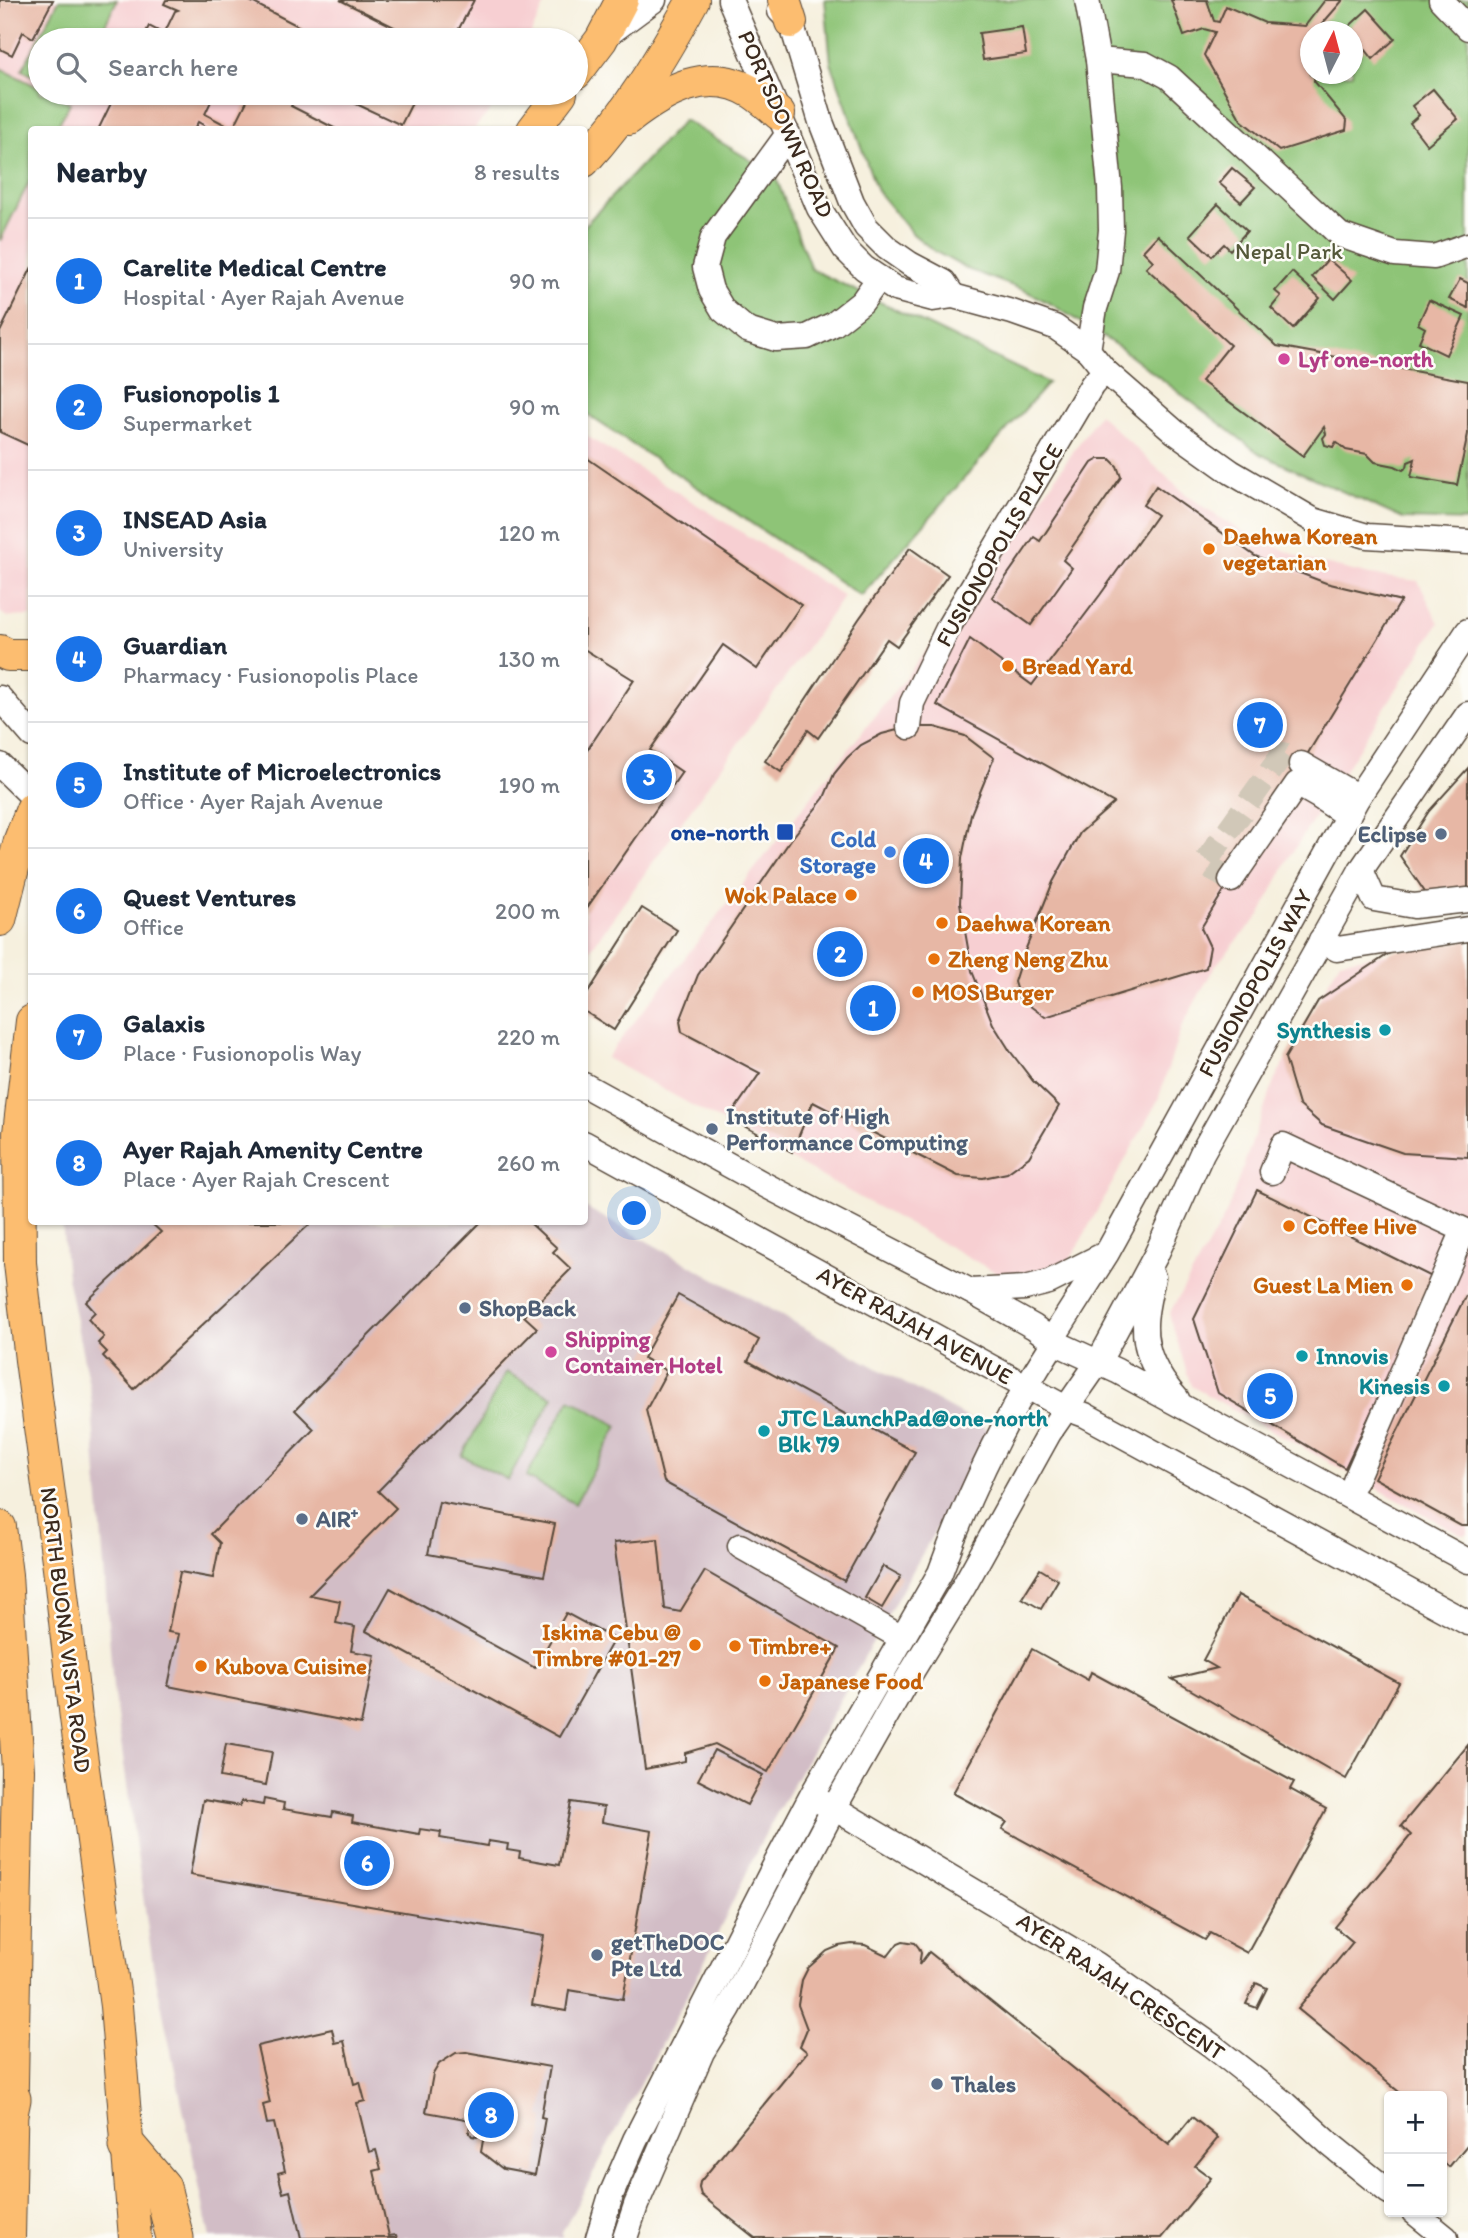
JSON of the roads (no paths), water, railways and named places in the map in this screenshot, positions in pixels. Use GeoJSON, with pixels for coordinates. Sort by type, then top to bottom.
{"type":"FeatureCollection","features":[{"type":"Feature","properties":{"kind":"highway"},"geometry":{"type":"LineString","coordinates":[[0,2158],[12,2099]]}},
{"type":"Feature","properties":{"kind":"highway"},"geometry":{"type":"LineString","coordinates":[[127,2146],[162,2187],[174,2238]]}},
{"type":"Feature","properties":{"kind":"main road"},"geometry":{"type":"LineString","coordinates":[[588,57],[601,40],[622,0]]}},
{"type":"Feature","properties":{"kind":"main road"},"geometry":{"type":"LineString","coordinates":[[588,157],[613,130],[641,89],[693,0]]}},
{"type":"Feature","properties":{"kind":"main road"},"geometry":{"type":"LineString","coordinates":[[613,130],[660,96],[705,81],[717,81],[752,92],[783,124]]}},
{"type":"Feature","properties":{"kind":"main road"},"geometry":{"type":"LineString","coordinates":[[536,126],[552,105]]}},
{"type":"Feature","properties":{"kind":"main road"},"geometry":{"type":"LineString","coordinates":[[0,651],[8,655],[28,655]]}},
{"type":"Feature","properties":{"kind":"main road"},"geometry":{"type":"LineString","coordinates":[[0,920],[20,840],[28,819]]}},
{"type":"Feature","properties":{"kind":"main road","name":"NORTH BUONA VISTA ROAD"},"geometry":{"type":"LineString","coordinates":[[28,1055],[19,1133],[20,1263],[60,1568],[76,1718],[116,2006],[135,2238]]}},
{"type":"Feature","properties":{"kind":"main road"},"geometry":{"type":"LineString","coordinates":[[0,1527],[6,1575],[9,1771],[12,2099],[9,2238]]}},
{"type":"Feature","properties":{"kind":"street"},"geometry":{"type":"LineString","coordinates":[[601,40],[654,0]]}},
{"type":"Feature","properties":{"kind":"street"},"geometry":{"type":"LineString","coordinates":[[1087,0],[1098,60],[1110,188],[1111,230],[1107,271],[1095,308],[1088,350]]}},
{"type":"Feature","properties":{"kind":"street"},"geometry":{"type":"LineString","coordinates":[[1441,0],[1468,28]]}},
{"type":"Feature","properties":{"kind":"street","name":"PORTSDOWN ROAD"},"geometry":{"type":"LineString","coordinates":[[730,1],[819,208],[845,249],[864,268],[895,289],[933,299],[953,296],[1055,327],[1088,350],[1105,371],[1175,432],[1231,472],[1313,520],[1367,536],[1468,542]]}},
{"type":"Feature","properties":{"kind":"street","name":"PORTSDOWN ROAD"},"geometry":{"type":"LineString","coordinates":[[782,7],[821,122],[852,202],[866,227],[895,253],[944,282],[953,296]]}},
{"type":"Feature","properties":{"kind":"street"},"geometry":{"type":"LineString","coordinates":[[1098,60],[1145,64],[1169,77],[1340,235],[1395,254],[1434,257],[1468,245]]}},
{"type":"Feature","properties":{"kind":"street"},"geometry":{"type":"LineString","coordinates":[[783,124],[713,237],[705,267],[711,290],[723,310],[747,330],[776,339],[807,337],[834,324],[862,302],[879,278],[866,227]]}},
{"type":"Feature","properties":{"kind":"street"},"geometry":{"type":"LineString","coordinates":[[1055,327],[1095,308]]}},
{"type":"Feature","properties":{"kind":"street","name":"FUSIONOPOLIS PLACE"},"geometry":{"type":"LineString","coordinates":[[909,726],[912,703],[949,626],[1092,385],[1105,371]]}},
{"type":"Feature","properties":{"kind":"street","name":"FUSIONOPOLIS WAY"},"geometry":{"type":"LineString","coordinates":[[1054,1342],[1058,1330],[1107,1253],[1353,807],[1468,631]]}},
{"type":"Feature","properties":{"kind":"street"},"geometry":{"type":"LineString","coordinates":[[0,698],[28,730]]}},
{"type":"Feature","properties":{"kind":"street","name":"FUSIONOPOLIS WAY"},"geometry":{"type":"LineString","coordinates":[[1099,1362],[1156,1255],[1202,1153],[1321,940],[1361,870],[1468,714]]}},
{"type":"Feature","properties":{"kind":"street"},"geometry":{"type":"LineString","coordinates":[[1301,764],[1353,807]]}},
{"type":"Feature","properties":{"kind":"street"},"geometry":{"type":"LineString","coordinates":[[0,765],[28,792]]}},
{"type":"Feature","properties":{"kind":"street"},"geometry":{"type":"LineString","coordinates":[[1230,880],[1297,784],[1353,807]]}},
{"type":"Feature","properties":{"kind":"street"},"geometry":{"type":"LineString","coordinates":[[1361,870],[1374,899],[1414,906],[1468,900]]}},
{"type":"Feature","properties":{"kind":"street"},"geometry":{"type":"LineString","coordinates":[[1321,940],[1337,948],[1468,929]]}},
{"type":"Feature","properties":{"kind":"street"},"geometry":{"type":"LineString","coordinates":[[588,1086],[765,1185],[970,1291],[1034,1327],[1054,1342],[1099,1362],[1186,1408],[1468,1561]]}},
{"type":"Feature","properties":{"kind":"street","name":"AYER RAJAH AVENUE"},"geometry":{"type":"LineString","coordinates":[[588,1145],[1066,1408],[1085,1415],[1468,1623]]}},
{"type":"Feature","properties":{"kind":"street"},"geometry":{"type":"LineString","coordinates":[[1272,1172],[1283,1145],[1466,1229],[1355,1481]]}},
{"type":"Feature","properties":{"kind":"street"},"geometry":{"type":"LineString","coordinates":[[970,1291],[1025,1288],[1049,1282],[1107,1253]]}},
{"type":"Feature","properties":{"kind":"street"},"geometry":{"type":"LineString","coordinates":[[1156,1255],[1144,1326],[1151,1357],[1161,1381],[1186,1408]]}},
{"type":"Feature","properties":{"kind":"street"},"geometry":{"type":"LineString","coordinates":[[598,2238],[611,2195],[635,2140],[811,1797],[940,1573],[953,1536],[1002,1430],[1026,1385],[1054,1342]]}},
{"type":"Feature","properties":{"kind":"street"},"geometry":{"type":"LineString","coordinates":[[625,2238],[636,2205],[702,2052],[729,2008],[834,1808],[964,1586],[1049,1433],[1099,1362]]}},
{"type":"Feature","properties":{"kind":"street"},"geometry":{"type":"LineString","coordinates":[[989,1366],[1001,1399],[1002,1430]]}},
{"type":"Feature","properties":{"kind":"street"},"geometry":{"type":"LineString","coordinates":[[740,1546],[902,1637]]}},
{"type":"Feature","properties":{"kind":"street"},"geometry":{"type":"LineString","coordinates":[[1444,1548],[1468,1553]]}},
{"type":"Feature","properties":{"kind":"street","name":"AYER RAJAH CRESCENT"},"geometry":{"type":"LineString","coordinates":[[811,1797],[834,1808],[1096,1964],[1211,2045],[1286,2104],[1384,2188]]}},
{"type":"Feature","properties":{"kind":"street"},"geometry":{"type":"LineString","coordinates":[[1420,2217],[1446,2238]]}},
{"type":"Feature","properties":{"kind":"tunnel"},"geometry":{"type":"LineString","coordinates":[[1231,880],[1204,864],[1283,754],[1301,764]]}},
{"type":"Feature","properties":{"kind":"place","name":"Lyf one-north"},"geometry":{"type":"Point","coordinates":[1284,359]}},
{"type":"Feature","properties":{"kind":"place","name":"Daehwa Korean vegetarian"},"geometry":{"type":"Point","coordinates":[1209,549]}},
{"type":"Feature","properties":{"kind":"place","name":"Bread Yard"},"geometry":{"type":"Point","coordinates":[1008,666]}},
{"type":"Feature","properties":{"kind":"place","name":"Galaxis"},"geometry":{"type":"Point","coordinates":[1260,725]}},
{"type":"Feature","properties":{"kind":"place","name":"INSEAD Asia"},"geometry":{"type":"Point","coordinates":[649,777]}},
{"type":"Feature","properties":{"kind":"place","name":"one-north"},"geometry":{"type":"Point","coordinates":[785,832]}},
{"type":"Feature","properties":{"kind":"place","name":"Eclipse"},"geometry":{"type":"Point","coordinates":[1441,834]}},
{"type":"Feature","properties":{"kind":"place","name":"Cold Storage"},"geometry":{"type":"Point","coordinates":[890,852]}},
{"type":"Feature","properties":{"kind":"place","name":"Guardian"},"geometry":{"type":"Point","coordinates":[926,861]}},
{"type":"Feature","properties":{"kind":"place","name":"Wok Palace"},"geometry":{"type":"Point","coordinates":[851,895]}},
{"type":"Feature","properties":{"kind":"place","name":"Daehwa Korean"},"geometry":{"type":"Point","coordinates":[942,923]}},
{"type":"Feature","properties":{"kind":"place","name":"Fusionopolis 1"},"geometry":{"type":"Point","coordinates":[840,954]}},
{"type":"Feature","properties":{"kind":"place","name":"Zheng Neng Zhu"},"geometry":{"type":"Point","coordinates":[934,959]}},
{"type":"Feature","properties":{"kind":"place","name":"MOS Burger"},"geometry":{"type":"Point","coordinates":[918,992]}},
{"type":"Feature","properties":{"kind":"place","name":"Carelite Medical Centre"},"geometry":{"type":"Point","coordinates":[873,1008]}},
{"type":"Feature","properties":{"kind":"place","name":"Synthesis"},"geometry":{"type":"Point","coordinates":[1385,1030]}},
{"type":"Feature","properties":{"kind":"place","name":"Institute of High Performance Computing"},"geometry":{"type":"Point","coordinates":[712,1129]}},
{"type":"Feature","properties":{"kind":"place","name":"Coffee Hive"},"geometry":{"type":"Point","coordinates":[1289,1226]}},
{"type":"Feature","properties":{"kind":"place","name":"Guest La Mien"},"geometry":{"type":"Point","coordinates":[1407,1285]}},
{"type":"Feature","properties":{"kind":"place","name":"ShopBack"},"geometry":{"type":"Point","coordinates":[465,1308]}},
{"type":"Feature","properties":{"kind":"place","name":"Shipping Container Hotel"},"geometry":{"type":"Point","coordinates":[551,1352]}},
{"type":"Feature","properties":{"kind":"place","name":"Innovis"},"geometry":{"type":"Point","coordinates":[1302,1356]}},
{"type":"Feature","properties":{"kind":"place","name":"Kinesis"},"geometry":{"type":"Point","coordinates":[1444,1386]}},
{"type":"Feature","properties":{"kind":"place","name":"Institute of Microelectronics"},"geometry":{"type":"Point","coordinates":[1270,1396]}},
{"type":"Feature","properties":{"kind":"place","name":"JTC LaunchPad@one-north Blk 79"},"geometry":{"type":"Point","coordinates":[764,1431]}},
{"type":"Feature","properties":{"kind":"place","name":"AIR⁺"},"geometry":{"type":"Point","coordinates":[302,1519]}},
{"type":"Feature","properties":{"kind":"place","name":"Iskina Cebu @ Timbre #01-27"},"geometry":{"type":"Point","coordinates":[695,1645]}},
{"type":"Feature","properties":{"kind":"place","name":"Timbre+"},"geometry":{"type":"Point","coordinates":[735,1646]}},
{"type":"Feature","properties":{"kind":"place","name":"Kubova Cuisine"},"geometry":{"type":"Point","coordinates":[201,1666]}},
{"type":"Feature","properties":{"kind":"place","name":"Japanese Food"},"geometry":{"type":"Point","coordinates":[765,1681]}},
{"type":"Feature","properties":{"kind":"place","name":"Quest Ventures"},"geometry":{"type":"Point","coordinates":[367,1863]}},
{"type":"Feature","properties":{"kind":"place","name":"getTheDOC Pte Ltd"},"geometry":{"type":"Point","coordinates":[597,1955]}},
{"type":"Feature","properties":{"kind":"place","name":"Thales"},"geometry":{"type":"Point","coordinates":[937,2084]}},
{"type":"Feature","properties":{"kind":"place","name":"Ayer Rajah Amenity Centre"},"geometry":{"type":"Point","coordinates":[491,2115]}},
{"type":"Feature","properties":{"kind":"park label","name":"Nepal Park"},"geometry":{"type":"Point","coordinates":[1289,251]}}]}
